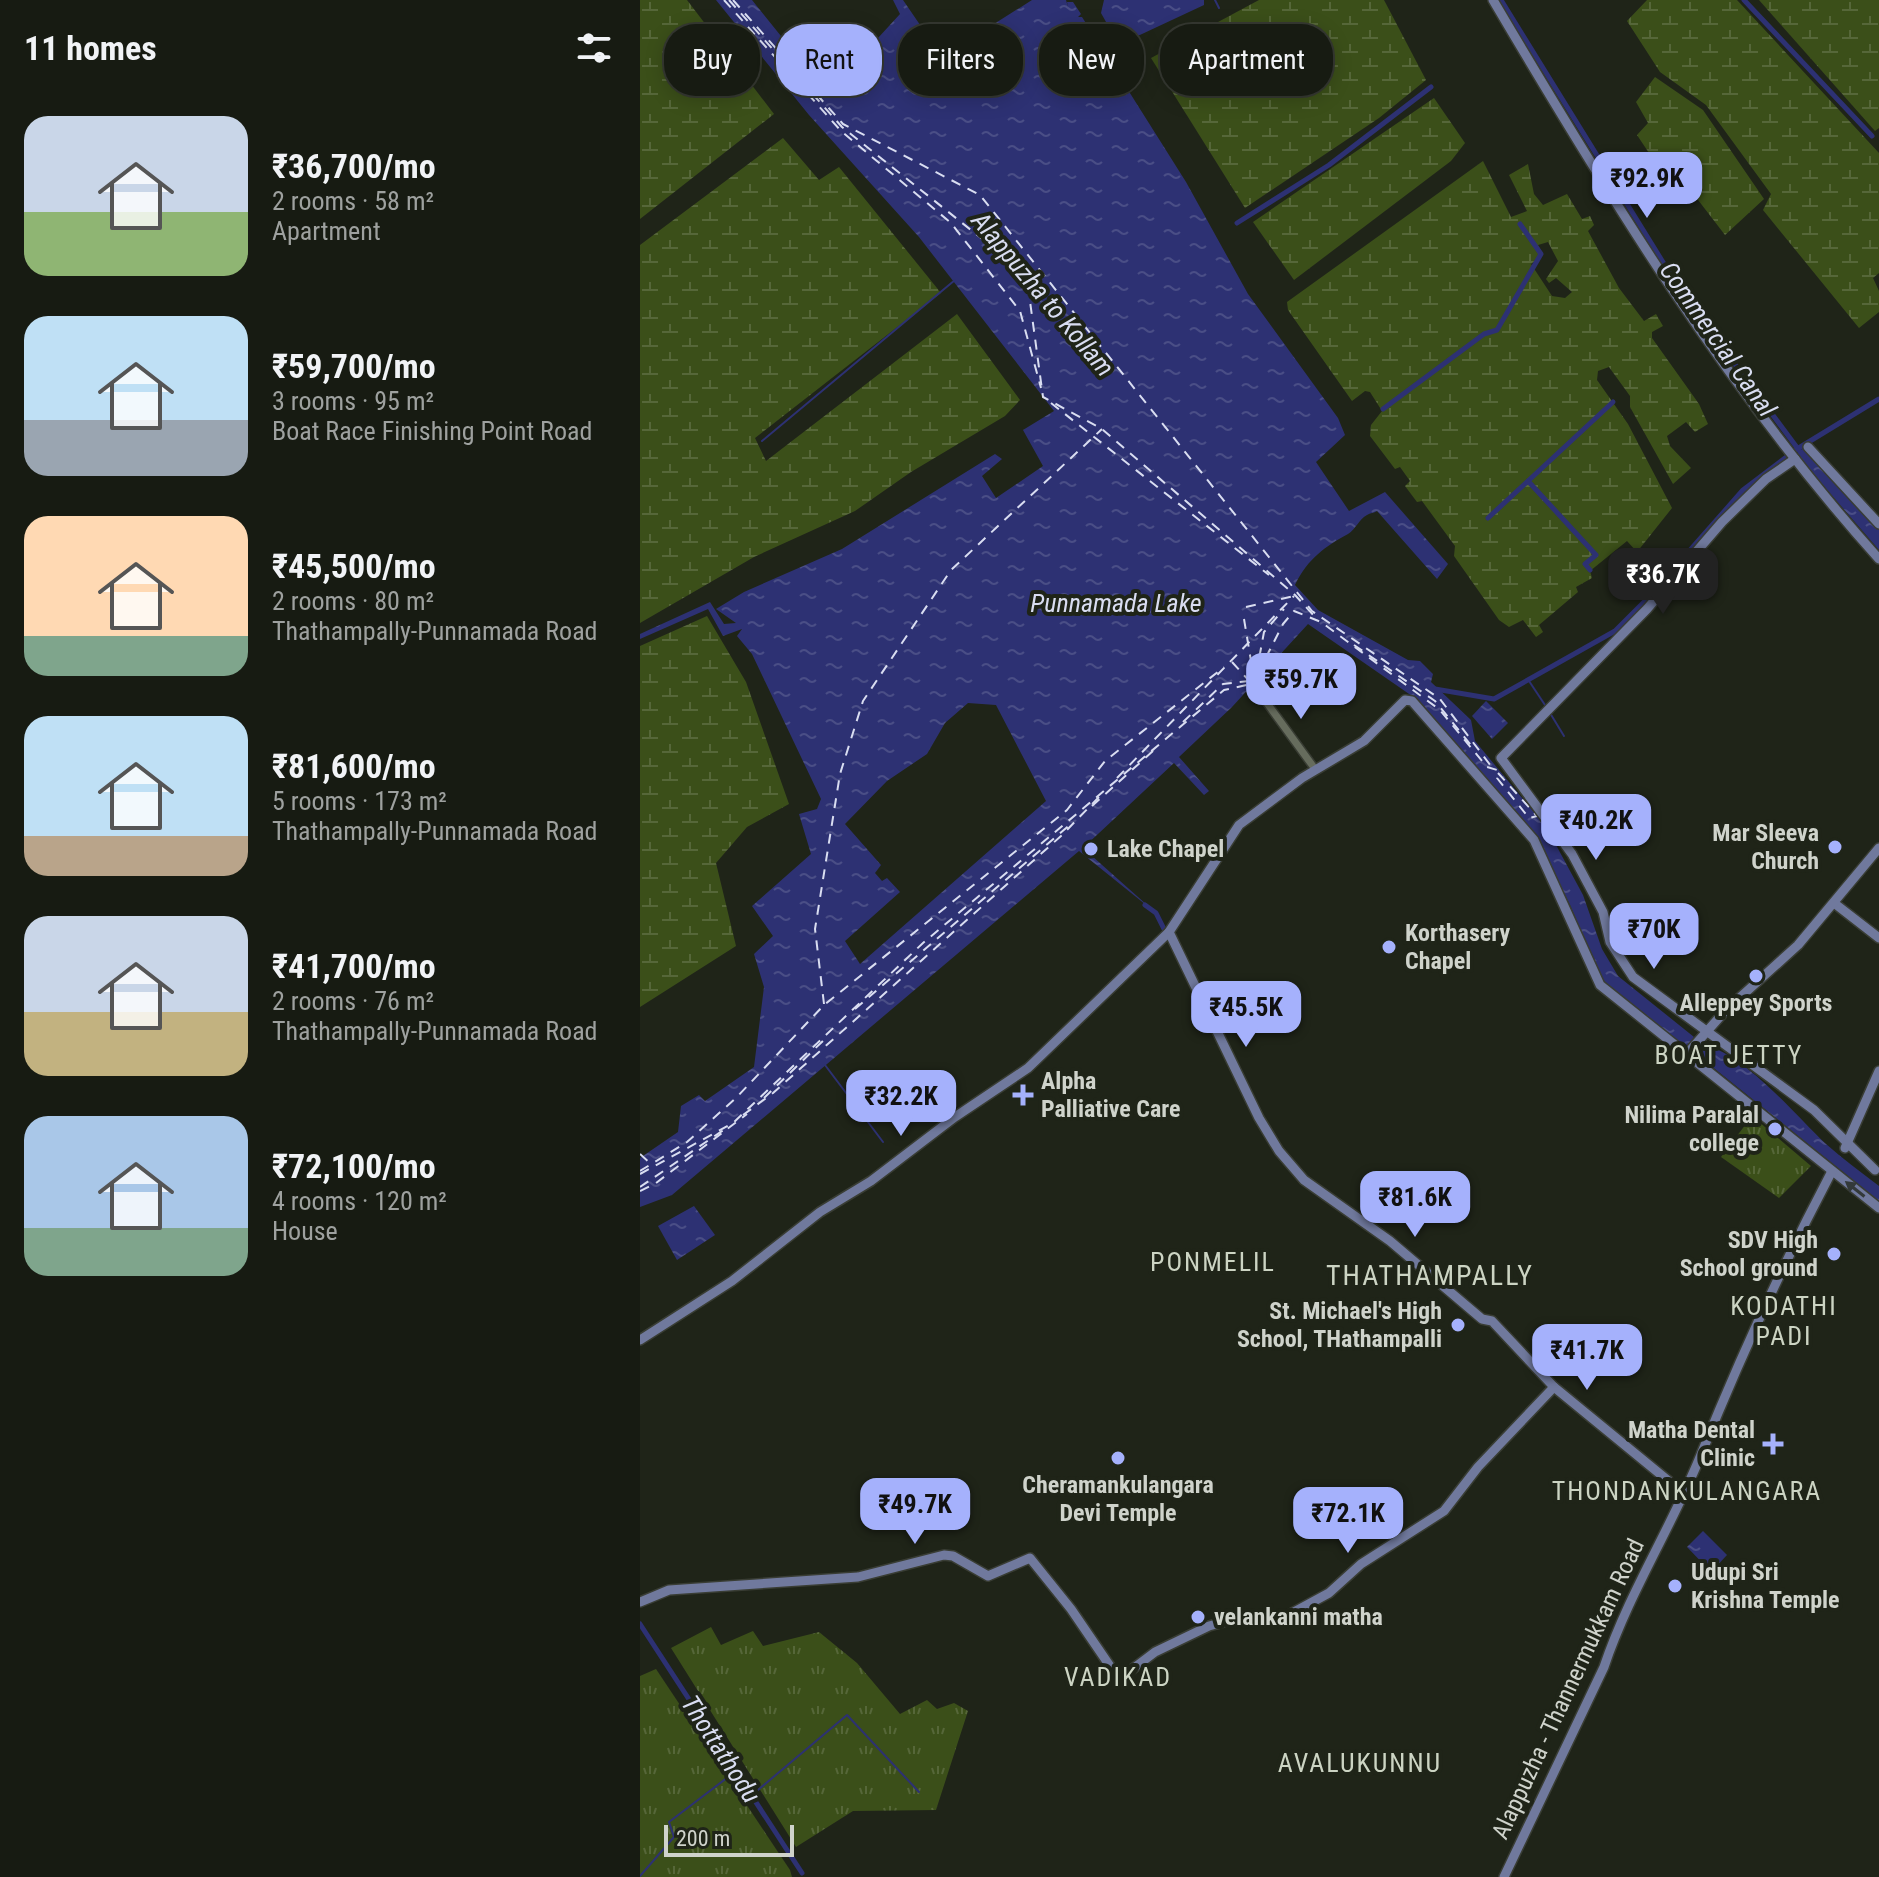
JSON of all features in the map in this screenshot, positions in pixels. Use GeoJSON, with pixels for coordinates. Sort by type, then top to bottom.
{"type":"FeatureCollection","features":[{"type":"Feature","properties":{"kind":"main road"},"geometry":{"type":"LineString","coordinates":[[1493,0],[1682,308],[1792,454],[1879,559]]}},
{"type":"Feature","properties":{"kind":"main road"},"geometry":{"type":"LineString","coordinates":[[1806,445],[1879,524]]}},
{"type":"Feature","properties":{"kind":"main road"},"geometry":{"type":"LineString","coordinates":[[1792,454],[1722,522],[1647,609],[1503,754],[1505,763],[1572,854],[1603,912],[1610,942],[1633,977],[1708,1030],[1808,1108],[1877,1172]]}},
{"type":"Feature","properties":{"kind":"main road"},"geometry":{"type":"LineString","coordinates":[[640,1340],[732,1281],[817,1214],[871,1181],[955,1117],[1020,1075],[1168,934],[1206,880],[1232,832],[1262,806],[1315,769],[1364,741],[1400,702],[1410,700],[1534,840],[1600,985],[1879,1208]]}},
{"type":"Feature","properties":{"kind":"main road"},"geometry":{"type":"LineString","coordinates":[[1686,1055],[1708,1030],[1798,945],[1879,848]]}},
{"type":"Feature","properties":{"kind":"main road"},"geometry":{"type":"LineString","coordinates":[[1834,903],[1879,938]]}},
{"type":"Feature","properties":{"kind":"main road"},"geometry":{"type":"LineString","coordinates":[[1168,934],[1259,1118],[1299,1174],[1390,1241],[1482,1319],[1492,1321],[1554,1387],[1682,1492]]}},
{"type":"Feature","properties":{"kind":"main road"},"geometry":{"type":"LineString","coordinates":[[1845,1144],[1879,1071]]}},
{"type":"Feature","properties":{"kind":"main road","name":"Alappuzha - Thannermukkam Road"},"geometry":{"type":"LineString","coordinates":[[1504,1877],[1832,1171]]}},
{"type":"Feature","properties":{"kind":"main road"},"geometry":{"type":"LineString","coordinates":[[640,1602],[669,1590],[858,1577],[944,1555],[953,1556],[988,1576],[1030,1558],[1071,1609],[1114,1672],[1122,1677],[1155,1652],[1209,1626],[1231,1620],[1283,1618],[1329,1593],[1361,1564],[1444,1511],[1478,1467],[1554,1387]]}},
{"type":"Feature","properties":{"kind":"street"},"geometry":{"type":"LineString","coordinates":[[1256,688],[1315,769]]}},
{"type":"Feature","properties":{"kind":"green space"},"geometry":{"type":"Polygon","coordinates":[[[640,0],[687,0],[705,24],[664,24],[664,96],[760,96],[774,114],[640,219],[640,0]]]}},
{"type":"Feature","properties":{"kind":"green space"},"geometry":{"type":"Polygon","coordinates":[[[1259,0],[1384,0],[1426,80],[1379,118],[1245,208],[1175,96],[1333,96],[1333,24],[1214,24],[1259,0]]]}},
{"type":"Feature","properties":{"kind":"green space"},"geometry":{"type":"Polygon","coordinates":[[[1647,0],[1737,0],[1879,153],[1879,273],[1873,278],[1879,291],[1879,312],[1859,328],[1763,210],[1771,194],[1706,105],[1660,72],[1627,21],[1647,0]]]}},
{"type":"Feature","properties":{"kind":"green space"},"geometry":{"type":"Polygon","coordinates":[[[1759,0],[1879,0],[1879,128],[1875,131],[1759,0]]]}},
{"type":"Feature","properties":{"kind":"green space"},"geometry":{"type":"Polygon","coordinates":[[[1160,53],[1160,72],[1151,58],[1160,53]]]}},
{"type":"Feature","properties":{"kind":"green space"},"geometry":{"type":"Polygon","coordinates":[[[1655,77],[1703,110],[1764,199],[1725,235],[1685,183],[1670,188],[1646,166],[1653,159],[1637,135],[1648,123],[1636,102],[1655,77]]]}},
{"type":"Feature","properties":{"kind":"green space"},"geometry":{"type":"Polygon","coordinates":[[[1434,98],[1465,143],[1451,161],[1294,280],[1253,222],[1434,98]]]}},
{"type":"Feature","properties":{"kind":"green space"},"geometry":{"type":"Polygon","coordinates":[[[783,138],[819,180],[839,167],[941,293],[755,438],[766,461],[957,314],[1020,400],[1005,416],[911,472],[855,511],[754,557],[640,623],[640,245],[783,138]]]}},
{"type":"Feature","properties":{"kind":"green space"},"geometry":{"type":"Polygon","coordinates":[[[1483,161],[1511,217],[1527,211],[1509,175],[1528,164],[1534,194],[1543,205],[1567,194],[1582,219],[1590,216],[1594,225],[1588,231],[1619,288],[1644,321],[1656,314],[1663,326],[1652,332],[1652,338],[1699,404],[1708,424],[1695,432],[1686,422],[1667,436],[1670,446],[1691,468],[1673,484],[1630,407],[1630,396],[1609,367],[1598,371],[1597,380],[1628,424],[1672,508],[1637,552],[1627,541],[1590,571],[1592,578],[1576,587],[1578,592],[1539,625],[1543,632],[1536,637],[1523,620],[1509,627],[1499,620],[1454,556],[1455,546],[1422,501],[1417,502],[1405,486],[1410,481],[1400,467],[1395,469],[1370,436],[1371,425],[1382,411],[1370,392],[1365,391],[1352,401],[1288,310],[1287,302],[1483,161]],[[1548,242],[1538,245],[1543,254],[1531,264],[1552,296],[1565,298],[1572,292],[1556,278],[1549,283],[1546,279],[1558,261],[1548,242]]]}},
{"type":"Feature","properties":{"kind":"green space"},"geometry":{"type":"Polygon","coordinates":[[[707,616],[746,682],[789,804],[747,827],[716,863],[736,946],[640,1007],[640,646],[707,616]]]}},
{"type":"Feature","properties":{"kind":"green space"},"geometry":{"type":"Polygon","coordinates":[[[1752,1116],[1811,1166],[1779,1198],[1721,1157],[1752,1116]]]}},
{"type":"Feature","properties":{"kind":"green space"},"geometry":{"type":"Polygon","coordinates":[[[711,1627],[721,1645],[753,1631],[763,1646],[819,1632],[857,1663],[900,1714],[927,1700],[937,1709],[954,1703],[968,1711],[936,1810],[853,1811],[796,1847],[671,1648],[711,1627]]]}},
{"type":"Feature","properties":{"kind":"green space"},"geometry":{"type":"Polygon","coordinates":[[[656,1669],[792,1877],[640,1877],[640,1676],[656,1669]]]}},
{"type":"Feature","properties":{"kind":"water","name":"Punnamada Lake"},"geometry":{"type":"Polygon","coordinates":[[[716,0],[752,0],[776,30],[776,74],[760,54],[760,24],[735,24],[716,0]]]}},
{"type":"Feature","properties":{"kind":"water","name":"Punnamada Lake"},"geometry":{"type":"Polygon","coordinates":[[[893,0],[903,0],[919,24],[898,24],[898,96],[1023,96],[1023,24],[994,24],[1032,0],[1066,0],[1068,7],[1067,2],[1073,2],[1081,14],[1078,17],[1082,17],[1086,24],[1039,24],[1039,96],[1132,96],[1186,182],[1248,294],[1338,418],[1345,435],[1316,462],[1349,511],[1385,492],[1448,564],[1437,579],[1377,511],[1364,517],[1351,532],[1318,554],[1295,585],[1318,610],[1408,660],[1420,661],[1433,674],[1431,682],[1471,720],[1475,741],[1537,816],[1556,845],[1583,895],[1602,949],[1618,976],[1694,1037],[1689,1044],[1696,1050],[1703,1044],[1720,1051],[1753,1073],[1826,1144],[1879,1186],[1879,1201],[1689,1045],[1686,1047],[1602,981],[1570,905],[1536,838],[1412,696],[1308,624],[1232,707],[1179,757],[1209,791],[1204,795],[1174,763],[1083,848],[1156,913],[1079,851],[672,1195],[640,1207],[640,1158],[678,1132],[681,1106],[699,1095],[705,1101],[754,1067],[764,987],[754,954],[773,936],[752,906],[811,854],[799,814],[817,809],[821,799],[752,654],[737,636],[742,629],[723,636],[708,609],[640,639],[640,634],[710,602],[724,624],[736,623],[716,609],[744,592],[842,549],[995,454],[1002,459],[982,476],[996,498],[1043,466],[1023,430],[1054,411],[919,237],[794,96],[882,96],[882,34],[900,14],[893,0]],[[968,703],[945,723],[927,754],[887,781],[845,824],[881,865],[875,873],[882,881],[887,878],[900,892],[845,941],[860,964],[1046,801],[996,705],[968,703]]]}},
{"type":"Feature","properties":{"kind":"water"},"geometry":{"type":"Polygon","coordinates":[[[1104,0],[1204,0],[1204,5],[1144,33],[1144,24],[1107,24],[1101,13],[1104,0]]]}},
{"type":"Feature","properties":{"kind":"water"},"geometry":{"type":"Polygon","coordinates":[[[1805,447],[1879,530],[1879,550],[1796,454],[1805,447]]]}},
{"type":"Feature","properties":{"kind":"water"},"geometry":{"type":"Polygon","coordinates":[[[1486,701],[1508,723],[1492,739],[1472,716],[1486,701]]]}},
{"type":"Feature","properties":{"kind":"water"},"geometry":{"type":"Polygon","coordinates":[[[694,1206],[715,1235],[677,1260],[658,1226],[694,1206]]]}},
{"type":"Feature","properties":{"kind":"water"},"geometry":{"type":"Polygon","coordinates":[[[1703,1531],[1727,1555],[1711,1572],[1687,1547],[1703,1531]]]}},
{"type":"Feature","properties":{"kind":"waterway"},"geometry":{"type":"LineString","coordinates":[[1215,0],[1219,8]]}},
{"type":"Feature","properties":{"kind":"waterway","name":"Commercial Canal"},"geometry":{"type":"LineString","coordinates":[[1501,0],[1682,293],[1804,457]]}},
{"type":"Feature","properties":{"kind":"waterway"},"geometry":{"type":"LineString","coordinates":[[1744,0],[1872,136]]}},
{"type":"Feature","properties":{"kind":"waterway"},"geometry":{"type":"LineString","coordinates":[[1237,223],[1329,165],[1431,87]]}},
{"type":"Feature","properties":{"kind":"waterway"},"geometry":{"type":"LineString","coordinates":[[1383,409],[1484,334],[1497,330],[1541,254],[1520,224]]}},
{"type":"Feature","properties":{"kind":"waterway"},"geometry":{"type":"LineString","coordinates":[[762,441],[955,280]]}},
{"type":"Feature","properties":{"kind":"waterway"},"geometry":{"type":"LineString","coordinates":[[1435,689],[1494,699],[1615,631],[1743,490],[1797,449],[1879,399]]}},
{"type":"Feature","properties":{"kind":"waterway"},"geometry":{"type":"LineString","coordinates":[[1528,481],[1613,402]]}},
{"type":"Feature","properties":{"kind":"waterway"},"geometry":{"type":"LineString","coordinates":[[1488,518],[1528,481],[1596,555],[1585,564],[1590,570]]}},
{"type":"Feature","properties":{"kind":"waterway"},"geometry":{"type":"LineString","coordinates":[[1529,681],[1545,705]]}},
{"type":"Feature","properties":{"kind":"waterway"},"geometry":{"type":"LineString","coordinates":[[1550,713],[1564,736]]}},
{"type":"Feature","properties":{"kind":"waterway"},"geometry":{"type":"LineString","coordinates":[[1145,905],[1156,913],[1167,935]]}},
{"type":"Feature","properties":{"kind":"waterway"},"geometry":{"type":"LineString","coordinates":[[825,1065],[883,1142]]}},
{"type":"Feature","properties":{"kind":"waterway","name":"Thottathodu"},"geometry":{"type":"LineString","coordinates":[[640,1624],[802,1873]]}},
{"type":"Feature","properties":{"kind":"waterway"},"geometry":{"type":"LineString","coordinates":[[752,1795],[847,1715],[919,1792]]}},
{"type":"Feature","properties":{"kind":"waterway"},"geometry":{"type":"LineString","coordinates":[[640,1876],[674,1837],[669,1822],[736,1771]]}},
{"type":"Feature","properties":{"kind":"ferry route"},"geometry":{"type":"LineString","coordinates":[[724,0],[841,131],[951,223],[1020,311],[1041,388]]}},
{"type":"Feature","properties":{"kind":"ferry route"},"geometry":{"type":"LineString","coordinates":[[729,0],[842,127],[991,246],[1029,294],[1043,397],[1102,429],[1295,595],[1316,618]]}},
{"type":"Feature","properties":{"kind":"ferry route"},"geometry":{"type":"LineString","coordinates":[[733,0],[843,124],[980,195],[1312,611],[1440,699],[1491,766]]}},
{"type":"Feature","properties":{"kind":"ferry route"},"geometry":{"type":"LineString","coordinates":[[1051,403],[1269,575]]}},
{"type":"Feature","properties":{"kind":"ferry route"},"geometry":{"type":"LineString","coordinates":[[824,1004],[815,929],[840,774],[863,701],[951,570],[1102,429]]}},
{"type":"Feature","properties":{"kind":"ferry route"},"geometry":{"type":"LineString","coordinates":[[1246,607],[1294,596]]}},
{"type":"Feature","properties":{"kind":"ferry route"},"geometry":{"type":"LineString","coordinates":[[1117,778],[1294,596]]}},
{"type":"Feature","properties":{"kind":"ferry route"},"geometry":{"type":"LineString","coordinates":[[1256,675],[1264,632],[1284,609]]}},
{"type":"Feature","properties":{"kind":"ferry route"},"geometry":{"type":"LineString","coordinates":[[640,1174],[733,1123],[923,943],[1224,690],[1251,684],[1256,688],[1255,679],[1283,624],[1294,611],[1321,622],[1440,710],[1487,767],[1497,770],[1497,778],[1529,818],[1537,816]]}},
{"type":"Feature","properties":{"kind":"ferry route"},"geometry":{"type":"LineString","coordinates":[[1244,619],[1254,679]]}},
{"type":"Feature","properties":{"kind":"ferry route"},"geometry":{"type":"LineString","coordinates":[[1354,645],[1435,701],[1475,750]]}},
{"type":"Feature","properties":{"kind":"ferry route"},"geometry":{"type":"LineString","coordinates":[[1232,662],[1252,684]]}},
{"type":"Feature","properties":{"kind":"ferry route"},"geometry":{"type":"LineString","coordinates":[[640,1171],[687,1142],[736,1098],[824,1005],[1067,810],[1105,761],[1224,667]]}},
{"type":"Feature","properties":{"kind":"ferry route"},"geometry":{"type":"LineString","coordinates":[[1183,722],[1223,684],[1249,681]]}},
{"type":"Feature","properties":{"kind":"ferry route"},"geometry":{"type":"LineString","coordinates":[[1092,806],[1153,751]]}},
{"type":"Feature","properties":{"kind":"ferry route"},"geometry":{"type":"LineString","coordinates":[[1498,773],[1536,815]]}},
{"type":"Feature","properties":{"kind":"ferry route"},"geometry":{"type":"LineString","coordinates":[[743,1115],[773,1093],[1061,836],[1099,797]]}},
{"type":"Feature","properties":{"kind":"ferry route"},"geometry":{"type":"LineString","coordinates":[[855,1009],[1072,823]]}},
{"type":"Feature","properties":{"kind":"ferry route"},"geometry":{"type":"LineString","coordinates":[[764,1098],[828,1036]]}},
{"type":"Feature","properties":{"kind":"ferry route"},"geometry":{"type":"LineString","coordinates":[[640,1191],[656,1183],[747,1114]]}},
{"type":"Feature","properties":{"kind":"ferry route"},"geometry":{"type":"LineString","coordinates":[[640,1187],[725,1129]]}},
{"type":"Feature","properties":{"kind":"ferry route"},"geometry":{"type":"LineString","coordinates":[[640,1154],[651,1164]]}},
{"type":"Feature","properties":{"kind":"place","name":"Mar Sleeva Church"},"geometry":{"type":"Point","coordinates":[1835,847]}},
{"type":"Feature","properties":{"kind":"place","name":"Lake Chapel"},"geometry":{"type":"Point","coordinates":[1091,849]}},
{"type":"Feature","properties":{"kind":"place","name":"Korthasery Chapel"},"geometry":{"type":"Point","coordinates":[1389,947]}},
{"type":"Feature","properties":{"kind":"place","name":"Alleppey Sports"},"geometry":{"type":"Point","coordinates":[1756,976]}},
{"type":"Feature","properties":{"kind":"place","name":"Alpha Palliative Care"},"geometry":{"type":"Point","coordinates":[1023,1095]}},
{"type":"Feature","properties":{"kind":"place","name":"Nilima Paralal college"},"geometry":{"type":"Point","coordinates":[1775,1129]}},
{"type":"Feature","properties":{"kind":"place","name":"SDV High School ground"},"geometry":{"type":"Point","coordinates":[1834,1254]}},
{"type":"Feature","properties":{"kind":"place","name":"St. Michael's High School, THathampalli"},"geometry":{"type":"Point","coordinates":[1458,1325]}},
{"type":"Feature","properties":{"kind":"place","name":"Matha Dental Clinic"},"geometry":{"type":"Point","coordinates":[1773,1444]}},
{"type":"Feature","properties":{"kind":"place","name":"Cheramankulangara Devi Temple"},"geometry":{"type":"Point","coordinates":[1118,1458]}},
{"type":"Feature","properties":{"kind":"place","name":"Udupi Sri Krishna Temple"},"geometry":{"type":"Point","coordinates":[1675,1586]}},
{"type":"Feature","properties":{"kind":"place","name":"velankanni matha"},"geometry":{"type":"Point","coordinates":[1198,1617]}},
{"type":"Feature","properties":{"kind":"district","name":"BOAT JETTY"},"geometry":{"type":"Point","coordinates":[1729,1055]}},
{"type":"Feature","properties":{"kind":"district","name":"PONMELIL"},"geometry":{"type":"Point","coordinates":[1213,1262]}},
{"type":"Feature","properties":{"kind":"district","name":"THATHAMPALLY"},"geometry":{"type":"Point","coordinates":[1430,1275]}},
{"type":"Feature","properties":{"kind":"district","name":"KODATHI PADI"},"geometry":{"type":"Point","coordinates":[1784,1321]}},
{"type":"Feature","properties":{"kind":"district","name":"THONDANKULANGARA"},"geometry":{"type":"Point","coordinates":[1687,1491]}},
{"type":"Feature","properties":{"kind":"district","name":"VADIKAD"},"geometry":{"type":"Point","coordinates":[1118,1677]}},
{"type":"Feature","properties":{"kind":"district","name":"AVALUKUNNU"},"geometry":{"type":"Point","coordinates":[1360,1763]}},
{"type":"Feature","properties":{"kind":"water label","name":"Alappuzha to Kollam"},"geometry":{"type":"Point","coordinates":[1043,294]}}]}
